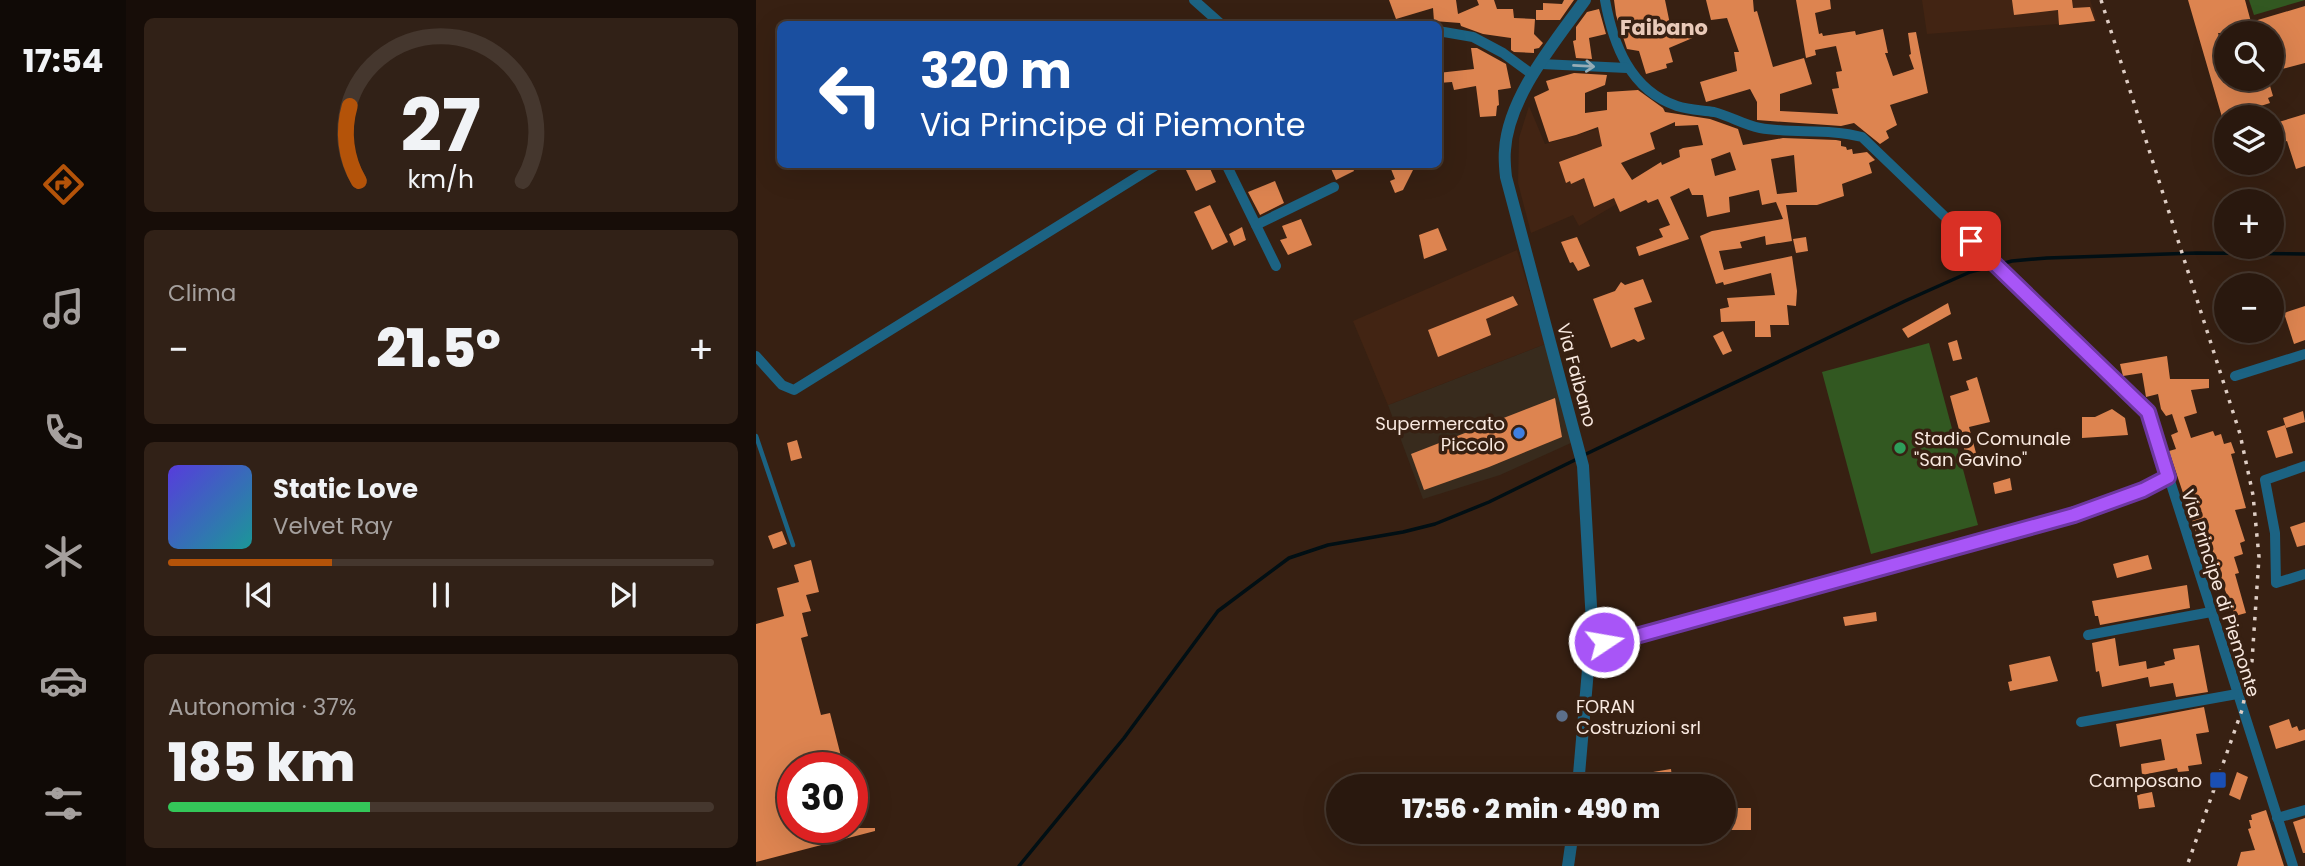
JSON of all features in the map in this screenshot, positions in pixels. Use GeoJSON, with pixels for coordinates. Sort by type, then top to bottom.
{"type":"FeatureCollection","features":[{"type":"Feature","properties":{"kind":"street"},"geometry":{"type":"LineString","coordinates":[[1194,0],[1218,21]]}},
{"type":"Feature","properties":{"kind":"street","name":"Via Faibano"},"geometry":{"type":"LineString","coordinates":[[1579,774],[1591,622],[1583,466],[1506,177],[1504,151],[1516,106],[1533,75],[1585,0]]}},
{"type":"Feature","properties":{"kind":"street","name":"Via Principe di Piemonte"},"geometry":{"type":"LineString","coordinates":[[1605,0],[1611,27],[1627,68],[1643,87],[1679,107],[1716,113],[1760,128],[1842,132],[1862,137],[2148,412],[2292,866]]}},
{"type":"Feature","properties":{"kind":"street"},"geometry":{"type":"LineString","coordinates":[[1442,31],[1473,37],[1503,53],[1533,75]]}},
{"type":"Feature","properties":{"kind":"street"},"geometry":{"type":"LineString","coordinates":[[1541,64],[1627,68]]}},
{"type":"Feature","properties":{"kind":"street"},"geometry":{"type":"LineString","coordinates":[[756,356],[782,386],[794,390],[1152,168]]}},
{"type":"Feature","properties":{"kind":"street"},"geometry":{"type":"LineString","coordinates":[[1228,168],[1276,266]]}},
{"type":"Feature","properties":{"kind":"street"},"geometry":{"type":"LineString","coordinates":[[1256,225],[1334,187]]}},
{"type":"Feature","properties":{"kind":"street"},"geometry":{"type":"LineString","coordinates":[[2235,376],[2305,354]]}},
{"type":"Feature","properties":{"kind":"street"},"geometry":{"type":"LineString","coordinates":[[2305,466],[2265,480],[2276,533],[2276,583],[2305,574]]}},
{"type":"Feature","properties":{"kind":"street"},"geometry":{"type":"LineString","coordinates":[[1590,640],[1618,641],[2074,515],[2143,490],[2168,477]]}},
{"type":"Feature","properties":{"kind":"street"},"geometry":{"type":"LineString","coordinates":[[2088,635],[2211,612]]}},
{"type":"Feature","properties":{"kind":"street"},"geometry":{"type":"LineString","coordinates":[[2081,722],[2237,694]]}},
{"type":"Feature","properties":{"kind":"street"},"geometry":{"type":"LineString","coordinates":[[2277,818],[2305,810]]}},
{"type":"Feature","properties":{"kind":"street"},"geometry":{"type":"LineString","coordinates":[[1568,866],[1571,844]]}},
{"type":"Feature","properties":{"kind":"lane"},"geometry":{"type":"LineString","coordinates":[[756,436],[793,545]]}},
{"type":"Feature","properties":{"kind":"shaded area"},"geometry":{"type":"Polygon","coordinates":[[[1922,0],[2090,0],[2097,21],[1927,34],[1922,0]]]}},
{"type":"Feature","properties":{"kind":"shaded area"},"geometry":{"type":"Polygon","coordinates":[[[1529,106],[1545,144],[1598,129],[1627,198],[1579,226],[1573,215],[1531,233],[1518,183],[1519,138],[1529,106]]]}},
{"type":"Feature","properties":{"kind":"shaded area"},"geometry":{"type":"Polygon","coordinates":[[[1517,250],[1545,344],[1388,405],[1353,321],[1517,250]]]}},
{"type":"Feature","properties":{"kind":"shaded area"},"geometry":{"type":"Polygon","coordinates":[[[1545,344],[1573,442],[1500,475],[1423,499],[1388,405],[1545,344]]]}},
{"type":"Feature","properties":{"kind":"green space"},"geometry":{"type":"Polygon","coordinates":[[[2249,0],[2305,0],[2254,15],[2249,0]]]}},
{"type":"Feature","properties":{"kind":"green space","name":"Stadio Comunale \"San Gavino\""},"geometry":{"type":"Polygon","coordinates":[[[1929,343],[1978,525],[1871,554],[1822,372],[1929,343]]]}},
{"type":"Feature","properties":{"kind":"building"},"geometry":{"type":"Polygon","coordinates":[[[1389,0],[1456,0],[1458,14],[1479,5],[1477,0],[1494,0],[1497,9],[1513,9],[1514,18],[1535,19],[1534,34],[1543,43],[1534,49],[1534,53],[1514,52],[1511,50],[1511,38],[1483,34],[1461,26],[1460,23],[1434,21],[1433,8],[1396,19],[1389,0]]]}},
{"type":"Feature","properties":{"kind":"building"},"geometry":{"type":"Polygon","coordinates":[[[1564,0],[1574,0],[1560,20],[1536,20],[1536,10],[1543,10],[1543,3],[1562,4],[1564,0]]]}},
{"type":"Feature","properties":{"kind":"building"},"geometry":{"type":"Polygon","coordinates":[[[1614,0],[1665,0],[1671,29],[1704,20],[1709,31],[1669,48],[1673,62],[1666,64],[1667,68],[1646,74],[1639,51],[1627,49],[1614,0]]]}},
{"type":"Feature","properties":{"kind":"building"},"geometry":{"type":"Polygon","coordinates":[[[1706,0],[1753,0],[1754,12],[1757,11],[1773,67],[1804,58],[1812,84],[1780,94],[1780,111],[1838,114],[1832,89],[1839,88],[1836,72],[1842,71],[1836,46],[1815,50],[1816,55],[1806,58],[1796,0],[1830,0],[1831,9],[1815,13],[1819,34],[1822,33],[1823,36],[1855,31],[1856,35],[1883,29],[1888,53],[1885,53],[1893,76],[1914,69],[1909,55],[1908,33],[1916,32],[1928,93],[1890,105],[1897,125],[1886,131],[1889,138],[1880,144],[1854,123],[1841,126],[1757,120],[1757,102],[1750,89],[1706,102],[1700,82],[1737,71],[1734,52],[1739,52],[1727,18],[1711,20],[1706,0]]]}},
{"type":"Feature","properties":{"kind":"building"},"geometry":{"type":"Polygon","coordinates":[[[2012,0],[2072,0],[2073,8],[2090,7],[2095,21],[2059,25],[2058,10],[2014,15],[2012,0]]]}},
{"type":"Feature","properties":{"kind":"building"},"geometry":{"type":"Polygon","coordinates":[[[2188,0],[2245,0],[2251,21],[2214,21],[2214,89],[2188,0]]]}},
{"type":"Feature","properties":{"kind":"building"},"geometry":{"type":"Polygon","coordinates":[[[2305,6],[2305,63],[2284,68],[2284,21],[2254,21],[2305,6]]]}},
{"type":"Feature","properties":{"kind":"building"},"geometry":{"type":"Polygon","coordinates":[[[1599,9],[1606,34],[1589,38],[1592,59],[1576,58],[1573,41],[1576,40],[1576,27],[1587,12],[1599,9]]]}},
{"type":"Feature","properties":{"kind":"building"},"geometry":{"type":"Polygon","coordinates":[[[1471,48],[1477,48],[1506,64],[1511,88],[1498,90],[1499,105],[1496,116],[1480,117],[1476,86],[1454,90],[1452,82],[1442,83],[1442,73],[1474,69],[1471,48]]]}},
{"type":"Feature","properties":{"kind":"building"},"geometry":{"type":"Polygon","coordinates":[[[1574,73],[1607,75],[1605,85],[1585,93],[1585,113],[1607,110],[1607,92],[1638,90],[1665,112],[1710,119],[1738,129],[1743,145],[1783,138],[1836,140],[1841,141],[1841,146],[1847,150],[1852,149],[1853,154],[1867,152],[1875,160],[1869,163],[1872,173],[1842,184],[1844,196],[1817,205],[1786,205],[1792,241],[1766,245],[1765,236],[1740,242],[1742,248],[1719,251],[1724,270],[1792,256],[1797,291],[1796,306],[1787,305],[1789,325],[1770,325],[1771,337],[1755,337],[1755,321],[1721,322],[1720,309],[1729,307],[1727,298],[1775,295],[1771,273],[1724,285],[1723,282],[1716,284],[1700,236],[1712,231],[1783,219],[1776,202],[1762,205],[1759,190],[1729,197],[1730,212],[1707,217],[1703,195],[1692,195],[1689,188],[1670,197],[1689,239],[1639,256],[1636,247],[1663,237],[1659,229],[1670,225],[1658,199],[1648,203],[1646,200],[1620,212],[1614,198],[1594,207],[1584,178],[1571,184],[1570,181],[1566,183],[1559,162],[1602,146],[1598,127],[1549,142],[1534,97],[1549,90],[1546,81],[1574,73]],[[1675,122],[1650,133],[1655,149],[1621,163],[1632,180],[1661,162],[1662,165],[1680,157],[1679,150],[1683,148],[1703,145],[1698,125],[1675,126],[1675,122]],[[1730,152],[1711,159],[1715,176],[1736,170],[1730,152]],[[1794,155],[1771,159],[1777,194],[1797,192],[1794,155]]]}},
{"type":"Feature","properties":{"kind":"building"},"geometry":{"type":"Polygon","coordinates":[[[2214,91],[2272,91],[2273,96],[2268,98],[2270,103],[2264,105],[2219,105],[2214,91]]]}},
{"type":"Feature","properties":{"kind":"building"},"geometry":{"type":"Polygon","coordinates":[[[2305,114],[2305,166],[2296,169],[2287,141],[2284,142],[2284,120],[2305,114]]]}},
{"type":"Feature","properties":{"kind":"building"},"geometry":{"type":"Polygon","coordinates":[[[1210,168],[1216,182],[1196,191],[1186,170],[1210,168]]]}},
{"type":"Feature","properties":{"kind":"building"},"geometry":{"type":"Polygon","coordinates":[[[1331,168],[1353,168],[1354,171],[1336,180],[1331,168]]]}},
{"type":"Feature","properties":{"kind":"building"},"geometry":{"type":"Polygon","coordinates":[[[1414,168],[1403,190],[1395,193],[1390,181],[1395,179],[1391,169],[1414,168]]]}},
{"type":"Feature","properties":{"kind":"building"},"geometry":{"type":"Polygon","coordinates":[[[1275,181],[1284,203],[1260,215],[1248,192],[1275,181]]]}},
{"type":"Feature","properties":{"kind":"building"},"geometry":{"type":"Polygon","coordinates":[[[1210,205],[1228,242],[1212,250],[1194,212],[1210,205]]]}},
{"type":"Feature","properties":{"kind":"building"},"geometry":{"type":"Polygon","coordinates":[[[1301,219],[1312,245],[1288,255],[1280,240],[1287,238],[1282,226],[1301,219]]]}},
{"type":"Feature","properties":{"kind":"building"},"geometry":{"type":"Polygon","coordinates":[[[1242,227],[1246,240],[1234,246],[1229,234],[1242,227]]]}},
{"type":"Feature","properties":{"kind":"building"},"geometry":{"type":"Polygon","coordinates":[[[1438,228],[1447,250],[1424,259],[1419,235],[1438,228]]]}},
{"type":"Feature","properties":{"kind":"building"},"geometry":{"type":"Polygon","coordinates":[[[1577,237],[1590,266],[1578,271],[1573,262],[1570,263],[1561,242],[1577,237]]]}},
{"type":"Feature","properties":{"kind":"building"},"geometry":{"type":"Polygon","coordinates":[[[1806,237],[1808,251],[1796,253],[1793,239],[1806,237]]]}},
{"type":"Feature","properties":{"kind":"building"},"geometry":{"type":"Polygon","coordinates":[[[1643,279],[1652,302],[1634,308],[1645,339],[1638,342],[1634,339],[1611,348],[1593,299],[1615,291],[1621,282],[1625,285],[1643,279]]]}},
{"type":"Feature","properties":{"kind":"building"},"geometry":{"type":"Polygon","coordinates":[[[1513,296],[1518,305],[1486,319],[1491,335],[1438,357],[1428,330],[1513,296]]]}},
{"type":"Feature","properties":{"kind":"building"},"geometry":{"type":"Polygon","coordinates":[[[1948,303],[1951,314],[1908,338],[1902,329],[1948,303]]]}},
{"type":"Feature","properties":{"kind":"building"},"geometry":{"type":"Polygon","coordinates":[[[2305,306],[2305,340],[2294,344],[2284,313],[2305,306]]]}},
{"type":"Feature","properties":{"kind":"building"},"geometry":{"type":"Polygon","coordinates":[[[1723,331],[1732,351],[1723,355],[1713,336],[1723,331]]]}},
{"type":"Feature","properties":{"kind":"building"},"geometry":{"type":"Polygon","coordinates":[[[1957,340],[1962,359],[1953,361],[1948,343],[1957,340]]]}},
{"type":"Feature","properties":{"kind":"building"},"geometry":{"type":"Polygon","coordinates":[[[2167,356],[2170,379],[2209,379],[2209,388],[2191,390],[2197,413],[2184,417],[2191,438],[2213,431],[2215,436],[2221,434],[2224,444],[2231,442],[2235,453],[2231,454],[2246,508],[2235,510],[2245,541],[2240,543],[2243,554],[2234,557],[2239,573],[2235,574],[2246,613],[2235,616],[2210,551],[2203,553],[2169,451],[2176,449],[2171,435],[2178,432],[2172,414],[2166,416],[2161,409],[2158,394],[2146,397],[2142,373],[2123,376],[2120,364],[2167,356]]]}},
{"type":"Feature","properties":{"kind":"building"},"geometry":{"type":"Polygon","coordinates":[[[1977,377],[1990,422],[1969,427],[1979,464],[1969,467],[1950,396],[1969,390],[1966,381],[1977,377]]]}},
{"type":"Feature","properties":{"kind":"building"},"geometry":{"type":"Polygon","coordinates":[[[1555,398],[1562,437],[1424,490],[1411,454],[1555,398]]]}},
{"type":"Feature","properties":{"kind":"building"},"geometry":{"type":"Polygon","coordinates":[[[2112,409],[2125,418],[2128,435],[2082,438],[2082,417],[2095,417],[2112,409]]]}},
{"type":"Feature","properties":{"kind":"building"},"geometry":{"type":"Polygon","coordinates":[[[2303,411],[2305,422],[2286,428],[2283,418],[2303,411]]]}},
{"type":"Feature","properties":{"kind":"building"},"geometry":{"type":"Polygon","coordinates":[[[2285,425],[2293,453],[2276,458],[2267,431],[2285,425]]]}},
{"type":"Feature","properties":{"kind":"building"},"geometry":{"type":"Polygon","coordinates":[[[797,440],[802,458],[791,461],[787,443],[797,440]]]}},
{"type":"Feature","properties":{"kind":"building"},"geometry":{"type":"Polygon","coordinates":[[[2010,478],[2012,490],[1995,494],[1993,483],[2010,478]]]}},
{"type":"Feature","properties":{"kind":"building"},"geometry":{"type":"Polygon","coordinates":[[[2305,522],[2305,545],[2297,547],[2290,527],[2305,522]]]}},
{"type":"Feature","properties":{"kind":"building"},"geometry":{"type":"Polygon","coordinates":[[[782,531],[787,544],[773,549],[768,536],[782,531]]]}},
{"type":"Feature","properties":{"kind":"building"},"geometry":{"type":"Polygon","coordinates":[[[2148,555],[2152,569],[2117,578],[2113,564],[2148,555]]]}},
{"type":"Feature","properties":{"kind":"building"},"geometry":{"type":"Polygon","coordinates":[[[811,560],[819,592],[806,595],[811,611],[802,613],[808,636],[801,638],[821,715],[830,713],[840,752],[777,752],[777,843],[829,843],[756,862],[756,624],[784,616],[777,588],[799,582],[794,565],[811,560]]]}},
{"type":"Feature","properties":{"kind":"building"},"geometry":{"type":"Polygon","coordinates":[[[2187,585],[2190,608],[2100,625],[2098,616],[2095,616],[2092,601],[2187,585]]]}},
{"type":"Feature","properties":{"kind":"building"},"geometry":{"type":"Polygon","coordinates":[[[1876,612],[1877,621],[1845,626],[1843,617],[1876,612]]]}},
{"type":"Feature","properties":{"kind":"building"},"geometry":{"type":"Polygon","coordinates":[[[2115,638],[2119,666],[2146,661],[2147,669],[2165,665],[2164,662],[2175,659],[2173,649],[2199,645],[2208,692],[2176,697],[2173,683],[2150,687],[2148,677],[2102,687],[2099,671],[2096,672],[2092,643],[2115,638]]]}},
{"type":"Feature","properties":{"kind":"building"},"geometry":{"type":"Polygon","coordinates":[[[2050,656],[2058,681],[2010,691],[2008,682],[2012,681],[2009,665],[2050,656]]]}},
{"type":"Feature","properties":{"kind":"building"},"geometry":{"type":"Polygon","coordinates":[[[2204,707],[2209,732],[2196,734],[2202,764],[2188,766],[2189,771],[2178,772],[2177,768],[2142,775],[2141,764],[2165,760],[2161,739],[2120,747],[2116,724],[2204,707]]]}},
{"type":"Feature","properties":{"kind":"building"},"geometry":{"type":"Polygon","coordinates":[[[2289,719],[2292,728],[2297,726],[2299,731],[2305,729],[2305,740],[2276,749],[2269,726],[2289,719]]]}},
{"type":"Feature","properties":{"kind":"building"},"geometry":{"type":"Polygon","coordinates":[[[1671,769],[1672,774],[1641,774],[1671,769]]]}},
{"type":"Feature","properties":{"kind":"building"},"geometry":{"type":"Polygon","coordinates":[[[2237,772],[2248,777],[2240,800],[2229,795],[2237,772]]]}},
{"type":"Feature","properties":{"kind":"building"},"geometry":{"type":"Polygon","coordinates":[[[2152,792],[2155,807],[2139,809],[2137,795],[2152,792]]]}},
{"type":"Feature","properties":{"kind":"building"},"geometry":{"type":"Polygon","coordinates":[[[1736,808],[1751,808],[1751,830],[1736,830],[1736,808]]]}},
{"type":"Feature","properties":{"kind":"building"},"geometry":{"type":"Polygon","coordinates":[[[2266,810],[2284,866],[2237,866],[2241,852],[2255,850],[2248,829],[2251,828],[2251,815],[2266,810]]]}},
{"type":"Feature","properties":{"kind":"building"},"geometry":{"type":"Polygon","coordinates":[[[2305,818],[2305,853],[2303,853],[2293,822],[2305,818]]]}},
{"type":"Feature","properties":{"kind":"waterway"},"geometry":{"type":"LineString","coordinates":[[1584,455],[1970,272],[2012,261],[2047,258],[2197,253],[2305,254]]}},
{"type":"Feature","properties":{"kind":"waterway"},"geometry":{"type":"LineString","coordinates":[[1019,866],[1124,738],[1218,611],[1289,558],[1328,545],[1435,524],[1489,502],[1577,459]]}},
{"type":"Feature","properties":{"kind":"railway"},"geometry":{"type":"LineString","coordinates":[[2101,0],[2240,434],[2253,495],[2259,557],[2252,661],[2242,710],[2187,866]]}},
{"type":"Feature","properties":{"kind":"place","name":"Supermercato Piccolo"},"geometry":{"type":"Point","coordinates":[1519,433]}},
{"type":"Feature","properties":{"kind":"place","name":"Stadio Comunale \"San Gavino\""},"geometry":{"type":"Point","coordinates":[1900,448]}},
{"type":"Feature","properties":{"kind":"place","name":"FORAN Costruzioni srl"},"geometry":{"type":"Point","coordinates":[1562,716]}},
{"type":"Feature","properties":{"kind":"place","name":"Camposano"},"geometry":{"type":"Point","coordinates":[2218,780]}},
{"type":"Feature","properties":{"kind":"district","name":"Faibano"},"geometry":{"type":"Point","coordinates":[1664,27]}},
{"type":"Feature","properties":{"kind":"route"},"geometry":{"type":"LineString","coordinates":[[1604,642],[1618,641],[2074,515],[2143,490],[2168,477],[2148,412],[1971,241]]}}]}
